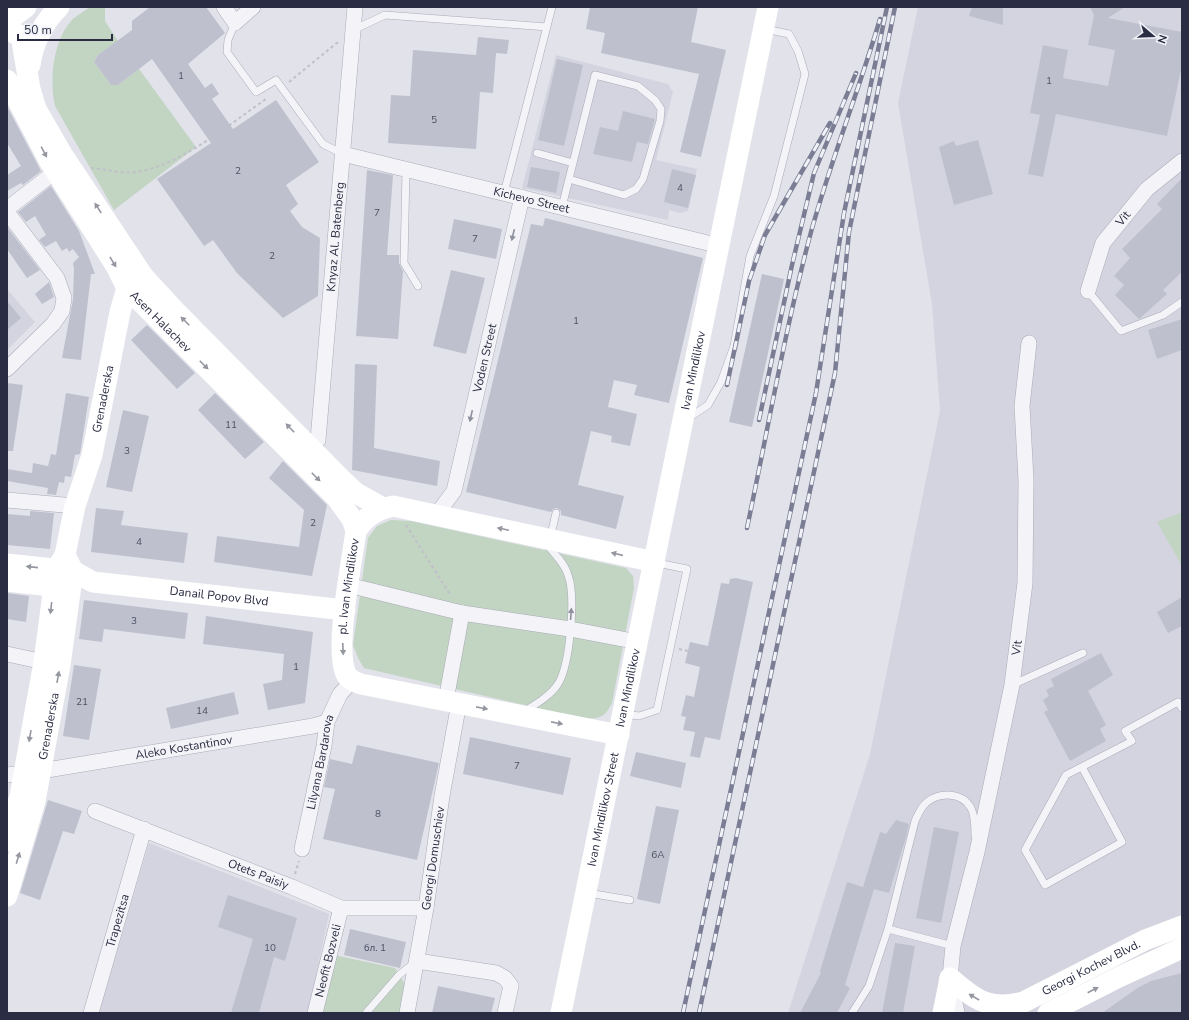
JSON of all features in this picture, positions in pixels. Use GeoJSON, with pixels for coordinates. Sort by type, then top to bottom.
{"type":"FeatureCollection","features":[{"type":"Feature","properties":{"kind":"street"},"geometry":{"type":"LineString","coordinates":[[7,24],[14,16],[26,7]]}},
{"type":"Feature","properties":{"kind":"street"},"geometry":{"type":"LineString","coordinates":[[29,80],[34,47],[44,25],[59,7]]}},
{"type":"Feature","properties":{"kind":"street"},"geometry":{"type":"LineString","coordinates":[[224,7],[235,23],[253,7]]}},
{"type":"Feature","properties":{"kind":"street","name":"Knyaz Al. Batenberg"},"geometry":{"type":"LineString","coordinates":[[306,456],[318,440],[355,7]]}},
{"type":"Feature","properties":{"kind":"street"},"geometry":{"type":"LineString","coordinates":[[756,7],[765,29]]}},
{"type":"Feature","properties":{"kind":"street","name":"Ivan Mindilikov"},"geometry":{"type":"LineString","coordinates":[[619,735],[765,29],[768,7]]}},
{"type":"Feature","properties":{"kind":"street","name":"Asen Halachev"},"geometry":{"type":"LineString","coordinates":[[7,30],[19,35],[22,41],[36,109],[63,168],[116,266],[135,282],[306,456],[344,507],[352,519],[356,531]]}},
{"type":"Feature","properties":{"kind":"street","name":"Asen Halachev"},"geometry":{"type":"LineString","coordinates":[[7,80],[63,168]]}},
{"type":"Feature","properties":{"kind":"street","name":"Kichevo Street"},"geometry":{"type":"LineString","coordinates":[[343,154],[720,246]]}},
{"type":"Feature","properties":{"kind":"street","name":"Vit"},"geometry":{"type":"LineString","coordinates":[[1088,290],[1103,243],[1147,188],[1182,162]]}},
{"type":"Feature","properties":{"kind":"street"},"geometry":{"type":"LineString","coordinates":[[7,369],[54,324],[62,311],[64,298],[57,278],[7,211],[63,168]]}},
{"type":"Feature","properties":{"kind":"street","name":"Voden Street"},"geometry":{"type":"LineString","coordinates":[[437,514],[454,491],[522,197]]}},
{"type":"Feature","properties":{"kind":"street","name":"Grenaderska"},"geometry":{"type":"LineString","coordinates":[[7,840],[20,796],[44,662],[64,574],[75,506],[92,455],[120,312],[135,282]]}},
{"type":"Feature","properties":{"kind":"street","name":"Vit"},"geometry":{"type":"LineString","coordinates":[[950,978],[953,946],[977,852],[1012,685],[1026,584],[1026,480],[1022,406],[1029,343]]}},
{"type":"Feature","properties":{"kind":"street","name":"Asen Halachev"},"geometry":{"type":"LineString","coordinates":[[306,456],[356,493],[388,507]]}},
{"type":"Feature","properties":{"kind":"street"},"geometry":{"type":"LineString","coordinates":[[7,500],[75,506]]}},
{"type":"Feature","properties":{"kind":"street"},"geometry":{"type":"LineString","coordinates":[[388,507],[437,514],[655,562]]}},
{"type":"Feature","properties":{"kind":"street","name":"pl. Ivan Mindilikov"},"geometry":{"type":"LineString","coordinates":[[352,681],[346,675],[342,652],[345,610],[356,531],[363,521],[373,512],[388,507]]}},
{"type":"Feature","properties":{"kind":"street","name":"Danail Popov Blvd"},"geometry":{"type":"LineString","coordinates":[[7,564],[64,574],[93,582],[345,610]]}},
{"type":"Feature","properties":{"kind":"street","name":"Grenaderska"},"geometry":{"type":"LineString","coordinates":[[7,896],[27,830],[24,773],[60,665],[64,574]]}},
{"type":"Feature","properties":{"kind":"street","name":"Danail Popov Blvd"},"geometry":{"type":"LineString","coordinates":[[7,581],[64,574]]}},
{"type":"Feature","properties":{"kind":"street"},"geometry":{"type":"LineString","coordinates":[[348,585],[462,613],[570,628],[638,642]]}},
{"type":"Feature","properties":{"kind":"street","name":"Georgi Domuschiev"},"geometry":{"type":"LineString","coordinates":[[407,1013],[426,908],[441,802],[462,613]]}},
{"type":"Feature","properties":{"kind":"street"},"geometry":{"type":"LineString","coordinates":[[7,654],[44,662]]}},
{"type":"Feature","properties":{"kind":"street"},"geometry":{"type":"LineString","coordinates":[[352,681],[360,684],[619,735]]}},
{"type":"Feature","properties":{"kind":"street","name":"Lilyana Bardarova"},"geometry":{"type":"LineString","coordinates":[[302,848],[324,746],[327,722],[340,694],[352,681]]}},
{"type":"Feature","properties":{"kind":"street","name":"Aleko Kostantinov"},"geometry":{"type":"LineString","coordinates":[[24,773],[314,726],[327,722]]}},
{"type":"Feature","properties":{"kind":"street","name":"Ivan Mindilikov Street"},"geometry":{"type":"LineString","coordinates":[[586,892],[619,735]]}},
{"type":"Feature","properties":{"kind":"street","name":"Otets Paisiy"},"geometry":{"type":"LineString","coordinates":[[95,811],[292,887],[341,908],[426,908]]}},
{"type":"Feature","properties":{"kind":"street","name":"Trapezitsa"},"geometry":{"type":"LineString","coordinates":[[91,1013],[144,829]]}},
{"type":"Feature","properties":{"kind":"street"},"geometry":{"type":"LineString","coordinates":[[561,1013],[586,892]]}},
{"type":"Feature","properties":{"kind":"street","name":"Neofit Bozveli"},"geometry":{"type":"LineString","coordinates":[[315,1013],[341,908]]}},
{"type":"Feature","properties":{"kind":"street","name":"Georgi Kochev Blvd."},"geometry":{"type":"LineString","coordinates":[[1002,1013],[1145,940],[1182,926]]}},
{"type":"Feature","properties":{"kind":"street","name":"Georgi Kochev Blvd."},"geometry":{"type":"LineString","coordinates":[[1056,1011],[1119,977],[1182,948]]}},
{"type":"Feature","properties":{"kind":"street"},"geometry":{"type":"LineString","coordinates":[[417,961],[496,973],[505,978],[511,986],[505,1013]]}},
{"type":"Feature","properties":{"kind":"street"},"geometry":{"type":"LineString","coordinates":[[950,978],[970,995],[991,1004],[1005,1006],[1025,1001]]}},
{"type":"Feature","properties":{"kind":"street"},"geometry":{"type":"LineString","coordinates":[[943,1013],[950,978]]}},
{"type":"Feature","properties":{"kind":"street"},"geometry":{"type":"LineString","coordinates":[[950,978],[957,1013]]}},
{"type":"Feature","properties":{"kind":"lane"},"geometry":{"type":"LineString","coordinates":[[504,193],[552,7]]}},
{"type":"Feature","properties":{"kind":"lane"},"geometry":{"type":"LineString","coordinates":[[353,30],[385,15],[547,27]]}},
{"type":"Feature","properties":{"kind":"lane"},"geometry":{"type":"LineString","coordinates":[[235,23],[228,40],[227,52],[256,92],[276,80],[323,144],[343,154]]}},
{"type":"Feature","properties":{"kind":"lane"},"geometry":{"type":"LineString","coordinates":[[684,421],[708,405],[721,382],[734,346],[750,256],[774,196],[806,74],[798,51],[789,34],[765,29]]}},
{"type":"Feature","properties":{"kind":"lane"},"geometry":{"type":"LineString","coordinates":[[562,207],[569,179],[573,163],[595,75],[638,86],[655,100],[661,109],[660,120],[643,179],[636,189],[624,195],[569,179]]}},
{"type":"Feature","properties":{"kind":"lane"},"geometry":{"type":"LineString","coordinates":[[537,153],[573,163]]}},
{"type":"Feature","properties":{"kind":"lane"},"geometry":{"type":"LineString","coordinates":[[406,170],[404,263],[418,286]]}},
{"type":"Feature","properties":{"kind":"lane"},"geometry":{"type":"LineString","coordinates":[[1088,290],[1121,332],[1163,315],[1182,302]]}},
{"type":"Feature","properties":{"kind":"lane"},"geometry":{"type":"LineString","coordinates":[[519,715],[541,701],[558,684],[565,667],[573,595],[568,574],[545,538],[556,514]]}},
{"type":"Feature","properties":{"kind":"lane"},"geometry":{"type":"LineString","coordinates":[[623,714],[639,716],[657,710],[687,569],[655,562]]}},
{"type":"Feature","properties":{"kind":"lane"},"geometry":{"type":"LineString","coordinates":[[1012,685],[1083,653]]}},
{"type":"Feature","properties":{"kind":"lane"},"geometry":{"type":"LineString","coordinates":[[1082,767],[1122,842],[1045,885],[1025,850],[1066,775],[1082,767],[1132,742],[1125,731],[1178,702],[1182,708]]}},
{"type":"Feature","properties":{"kind":"lane"},"geometry":{"type":"LineString","coordinates":[[852,1013],[869,986],[888,929],[915,821],[927,802],[947,794],[960,797],[970,807],[974,818],[977,852]]}},
{"type":"Feature","properties":{"kind":"lane"},"geometry":{"type":"LineString","coordinates":[[586,892],[630,900]]}},
{"type":"Feature","properties":{"kind":"lane"},"geometry":{"type":"LineString","coordinates":[[888,929],[953,946]]}},
{"type":"Feature","properties":{"kind":"lane"},"geometry":{"type":"LineString","coordinates":[[366,1013],[400,975],[417,961]]}},
{"type":"Feature","properties":{"kind":"path"},"geometry":{"type":"LineString","coordinates":[[63,168],[135,172],[161,165],[193,148],[282,88],[353,30]]}},
{"type":"Feature","properties":{"kind":"path"},"geometry":{"type":"LineString","coordinates":[[388,507],[462,613]]}},
{"type":"Feature","properties":{"kind":"path"},"geometry":{"type":"LineString","coordinates":[[292,887],[302,848]]}},
{"type":"Feature","properties":{"kind":"shaded area"},"geometry":{"type":"Polygon","coordinates":[[[918,7],[1182,7],[1182,1013],[788,1013],[870,754],[940,411],[932,304],[898,103],[918,7]]]}},
{"type":"Feature","properties":{"kind":"shaded area"},"geometry":{"type":"Polygon","coordinates":[[[556,55],[668,84],[673,92],[656,160],[697,169],[688,211],[680,213],[669,210],[668,220],[522,188],[556,55]]]}},
{"type":"Feature","properties":{"kind":"shaded area"},"geometry":{"type":"Polygon","coordinates":[[[7,289],[35,322],[7,350],[7,289]]]}},
{"type":"Feature","properties":{"kind":"shaded area"},"geometry":{"type":"Polygon","coordinates":[[[149,843],[329,914],[308,1013],[99,1013],[149,843]]]}},
{"type":"Feature","properties":{"kind":"green space"},"geometry":{"type":"Polygon","coordinates":[[[90,7],[105,7],[105,21],[118,41],[98,55],[94,62],[111,85],[118,85],[139,69],[196,147],[114,210],[55,106],[53,96],[52,84],[54,60],[61,37],[67,26],[74,18],[90,7]]]}},
{"type":"Feature","properties":{"kind":"green space"},"geometry":{"type":"Polygon","coordinates":[[[1182,512],[1182,566],[1157,522],[1182,512]]]}},
{"type":"Feature","properties":{"kind":"green space"},"geometry":{"type":"Polygon","coordinates":[[[391,520],[411,521],[626,568],[633,576],[634,588],[612,703],[606,712],[600,717],[596,718],[581,718],[364,668],[353,645],[368,538],[377,526],[391,520]]]}},
{"type":"Feature","properties":{"kind":"green space"},"geometry":{"type":"Polygon","coordinates":[[[334,955],[395,968],[407,988],[402,1013],[320,1013],[334,955]]]}},
{"type":"Feature","properties":{"kind":"building"},"geometry":{"type":"Polygon","coordinates":[[[150,7],[206,7],[225,33],[188,64],[205,88],[212,83],[219,94],[212,99],[233,129],[276,100],[319,162],[286,185],[298,204],[290,211],[302,227],[320,238],[318,296],[283,318],[237,273],[213,240],[204,246],[157,179],[211,143],[152,59],[118,85],[111,85],[94,62],[98,55],[132,30],[132,21],[150,7]]]}},
{"type":"Feature","properties":{"kind":"building"},"geometry":{"type":"Polygon","coordinates":[[[590,7],[698,7],[691,42],[726,50],[701,157],[680,152],[699,74],[601,53],[605,33],[586,29],[590,7]]]}},
{"type":"Feature","properties":{"kind":"building"},"geometry":{"type":"Polygon","coordinates":[[[972,7],[1003,7],[1003,25],[969,16],[972,7]]]}},
{"type":"Feature","properties":{"kind":"building"},"geometry":{"type":"Polygon","coordinates":[[[1090,7],[1125,7],[1108,18],[1182,32],[1182,65],[1167,136],[1056,114],[1043,177],[1028,174],[1040,115],[1030,113],[1043,45],[1068,50],[1063,78],[1108,86],[1115,50],[1088,45],[1094,15],[1090,7]]]}},
{"type":"Feature","properties":{"kind":"building"},"geometry":{"type":"Polygon","coordinates":[[[478,37],[509,40],[507,54],[496,53],[493,93],[480,92],[476,149],[388,143],[391,95],[410,96],[413,50],[476,55],[478,37]]]}},
{"type":"Feature","properties":{"kind":"building"},"geometry":{"type":"Polygon","coordinates":[[[557,59],[583,65],[564,146],[538,140],[557,59]]]}},
{"type":"Feature","properties":{"kind":"building"},"geometry":{"type":"Polygon","coordinates":[[[7,106],[41,171],[23,185],[21,183],[7,191],[7,175],[21,166],[7,143],[7,106]]]}},
{"type":"Feature","properties":{"kind":"building"},"geometry":{"type":"Polygon","coordinates":[[[623,111],[655,119],[648,144],[637,142],[632,162],[593,154],[600,127],[618,131],[623,111]]]}},
{"type":"Feature","properties":{"kind":"building"},"geometry":{"type":"Polygon","coordinates":[[[978,140],[993,194],[954,205],[939,147],[954,141],[956,146],[978,140]]]}},
{"type":"Feature","properties":{"kind":"building"},"geometry":{"type":"Polygon","coordinates":[[[531,167],[560,172],[556,193],[527,187],[531,167]]]}},
{"type":"Feature","properties":{"kind":"building"},"geometry":{"type":"Polygon","coordinates":[[[672,169],[696,175],[688,208],[664,202],[672,169]]]}},
{"type":"Feature","properties":{"kind":"building"},"geometry":{"type":"Polygon","coordinates":[[[367,170],[393,175],[387,255],[399,255],[399,263],[403,271],[398,339],[356,336],[367,170]]]}},
{"type":"Feature","properties":{"kind":"building"},"geometry":{"type":"Polygon","coordinates":[[[1182,178],[1182,272],[1163,290],[1167,294],[1139,319],[1115,295],[1124,285],[1114,276],[1130,258],[1122,249],[1162,209],[1157,204],[1182,178]]]}},
{"type":"Feature","properties":{"kind":"building"},"geometry":{"type":"Polygon","coordinates":[[[51,186],[79,231],[95,274],[91,274],[81,360],[62,358],[73,299],[73,263],[79,257],[73,249],[69,252],[67,248],[62,251],[56,241],[45,247],[39,240],[46,235],[35,216],[26,222],[18,212],[51,186]]]}},
{"type":"Feature","properties":{"kind":"building"},"geometry":{"type":"Polygon","coordinates":[[[545,218],[703,258],[669,403],[634,395],[637,385],[614,380],[608,407],[637,414],[630,446],[611,442],[612,436],[591,431],[578,485],[624,496],[616,529],[561,515],[561,511],[557,508],[553,509],[551,512],[466,492],[531,224],[543,226],[545,218]]]}},
{"type":"Feature","properties":{"kind":"building"},"geometry":{"type":"Polygon","coordinates":[[[454,219],[502,229],[496,259],[448,249],[454,219]]]}},
{"type":"Feature","properties":{"kind":"building"},"geometry":{"type":"Polygon","coordinates":[[[7,227],[40,270],[27,278],[7,249],[7,227]]]}},
{"type":"Feature","properties":{"kind":"building"},"geometry":{"type":"Polygon","coordinates":[[[451,270],[485,278],[466,354],[433,346],[451,270]]]}},
{"type":"Feature","properties":{"kind":"building"},"geometry":{"type":"Polygon","coordinates":[[[762,274],[784,279],[752,427],[729,422],[762,274]]]}},
{"type":"Feature","properties":{"kind":"building"},"geometry":{"type":"Polygon","coordinates":[[[49,282],[54,297],[42,304],[35,294],[49,282]]]}},
{"type":"Feature","properties":{"kind":"building"},"geometry":{"type":"Polygon","coordinates":[[[7,301],[21,318],[7,330],[7,301]]]}},
{"type":"Feature","properties":{"kind":"building"},"geometry":{"type":"Polygon","coordinates":[[[1182,319],[1182,350],[1157,359],[1148,330],[1182,319]]]}},
{"type":"Feature","properties":{"kind":"building"},"geometry":{"type":"Polygon","coordinates":[[[147,325],[195,373],[177,389],[131,340],[147,325]]]}},
{"type":"Feature","properties":{"kind":"building"},"geometry":{"type":"Polygon","coordinates":[[[355,364],[377,365],[374,448],[440,461],[437,486],[352,470],[355,364]]]}},
{"type":"Feature","properties":{"kind":"building"},"geometry":{"type":"Polygon","coordinates":[[[7,383],[23,385],[13,451],[7,451],[7,383]]]}},
{"type":"Feature","properties":{"kind":"building"},"geometry":{"type":"Polygon","coordinates":[[[66,393],[89,397],[80,454],[75,455],[71,477],[65,476],[64,483],[59,482],[56,495],[47,494],[48,488],[7,481],[7,469],[32,473],[33,463],[48,466],[51,454],[56,455],[66,393]]]}},
{"type":"Feature","properties":{"kind":"building"},"geometry":{"type":"Polygon","coordinates":[[[215,393],[264,442],[245,459],[198,410],[215,393]]]}},
{"type":"Feature","properties":{"kind":"building"},"geometry":{"type":"Polygon","coordinates":[[[123,410],[149,416],[132,492],[106,487],[123,410]]]}},
{"type":"Feature","properties":{"kind":"building"},"geometry":{"type":"Polygon","coordinates":[[[283,461],[327,505],[312,576],[214,562],[217,536],[299,547],[304,510],[269,478],[283,461]]]}},
{"type":"Feature","properties":{"kind":"building"},"geometry":{"type":"Polygon","coordinates":[[[96,508],[124,511],[121,525],[188,533],[184,563],[91,552],[96,508]]]}},
{"type":"Feature","properties":{"kind":"building"},"geometry":{"type":"Polygon","coordinates":[[[30,511],[54,513],[50,549],[7,545],[7,514],[30,516],[30,511]]]}},
{"type":"Feature","properties":{"kind":"building"},"geometry":{"type":"Polygon","coordinates":[[[736,578],[753,582],[720,740],[705,737],[700,758],[690,756],[695,732],[683,730],[686,717],[681,716],[686,695],[694,697],[700,667],[685,663],[690,642],[708,646],[721,583],[729,584],[730,579],[736,578]]]}},
{"type":"Feature","properties":{"kind":"building"},"geometry":{"type":"Polygon","coordinates":[[[7,593],[29,596],[26,622],[7,619],[7,593]]]}},
{"type":"Feature","properties":{"kind":"building"},"geometry":{"type":"Polygon","coordinates":[[[1182,597],[1182,626],[1168,633],[1157,612],[1182,597]]]}},
{"type":"Feature","properties":{"kind":"building"},"geometry":{"type":"Polygon","coordinates":[[[84,600],[188,613],[185,639],[104,629],[102,642],[79,639],[84,600]]]}},
{"type":"Feature","properties":{"kind":"building"},"geometry":{"type":"Polygon","coordinates":[[[206,616],[313,632],[305,703],[268,710],[263,684],[282,680],[284,654],[203,644],[206,616]]]}},
{"type":"Feature","properties":{"kind":"building"},"geometry":{"type":"Polygon","coordinates":[[[1101,653],[1113,675],[1088,691],[1106,725],[1100,729],[1106,741],[1070,761],[1044,712],[1048,710],[1043,700],[1049,696],[1046,690],[1054,686],[1051,679],[1101,653]]]}},
{"type":"Feature","properties":{"kind":"building"},"geometry":{"type":"Polygon","coordinates":[[[74,665],[101,669],[89,740],[63,736],[74,665]]]}},
{"type":"Feature","properties":{"kind":"building"},"geometry":{"type":"Polygon","coordinates":[[[234,692],[239,714],[171,729],[166,708],[234,692]]]}},
{"type":"Feature","properties":{"kind":"building"},"geometry":{"type":"Polygon","coordinates":[[[470,737],[571,758],[563,795],[463,774],[470,737]]]}},
{"type":"Feature","properties":{"kind":"building"},"geometry":{"type":"Polygon","coordinates":[[[357,745],[439,763],[417,860],[323,839],[335,789],[324,787],[330,759],[352,764],[357,745]]]}},
{"type":"Feature","properties":{"kind":"building"},"geometry":{"type":"Polygon","coordinates":[[[636,752],[686,763],[681,788],[630,776],[636,752]]]}},
{"type":"Feature","properties":{"kind":"building"},"geometry":{"type":"Polygon","coordinates":[[[48,800],[82,811],[74,834],[63,831],[40,900],[20,893],[48,800]]]}},
{"type":"Feature","properties":{"kind":"building"},"geometry":{"type":"Polygon","coordinates":[[[656,806],[679,810],[660,904],[637,899],[656,806]]]}},
{"type":"Feature","properties":{"kind":"building"},"geometry":{"type":"Polygon","coordinates":[[[896,820],[909,824],[906,837],[889,893],[874,889],[845,985],[850,988],[837,1013],[800,1013],[821,973],[820,971],[847,882],[863,887],[880,832],[886,834],[896,820]]]}},
{"type":"Feature","properties":{"kind":"building"},"geometry":{"type":"Polygon","coordinates":[[[934,827],[959,832],[941,923],[916,918],[934,827]]]}},
{"type":"Feature","properties":{"kind":"building"},"geometry":{"type":"Polygon","coordinates":[[[228,895],[297,918],[285,961],[274,957],[259,1013],[231,1013],[253,939],[218,927],[228,895]]]}},
{"type":"Feature","properties":{"kind":"building"},"geometry":{"type":"Polygon","coordinates":[[[350,929],[406,942],[400,968],[344,955],[350,929]]]}},
{"type":"Feature","properties":{"kind":"building"},"geometry":{"type":"Polygon","coordinates":[[[895,943],[915,946],[903,1013],[882,1013],[895,943]]]}},
{"type":"Feature","properties":{"kind":"building"},"geometry":{"type":"Polygon","coordinates":[[[1182,973],[1182,1013],[1102,1013],[1139,987],[1151,981],[1182,973]]]}},
{"type":"Feature","properties":{"kind":"building"},"geometry":{"type":"Polygon","coordinates":[[[438,986],[495,998],[491,1013],[432,1013],[438,986]]]}},
{"type":"Feature","properties":{"kind":"railway"},"geometry":{"type":"LineString","coordinates":[[683,1013],[816,393],[844,213],[887,7]]}},
{"type":"Feature","properties":{"kind":"railway"},"geometry":{"type":"LineString","coordinates":[[699,1013],[835,373],[849,232],[895,7]]}},
{"type":"Feature","properties":{"kind":"railway"},"geometry":{"type":"LineString","coordinates":[[747,528],[785,342],[811,232],[827,178],[880,19]]}},
{"type":"Feature","properties":{"kind":"railway"},"geometry":{"type":"LineString","coordinates":[[759,420],[792,265],[814,173],[856,73]]}},
{"type":"Feature","properties":{"kind":"railway"},"geometry":{"type":"LineString","coordinates":[[727,385],[749,281],[765,235],[830,123]]}}]}
